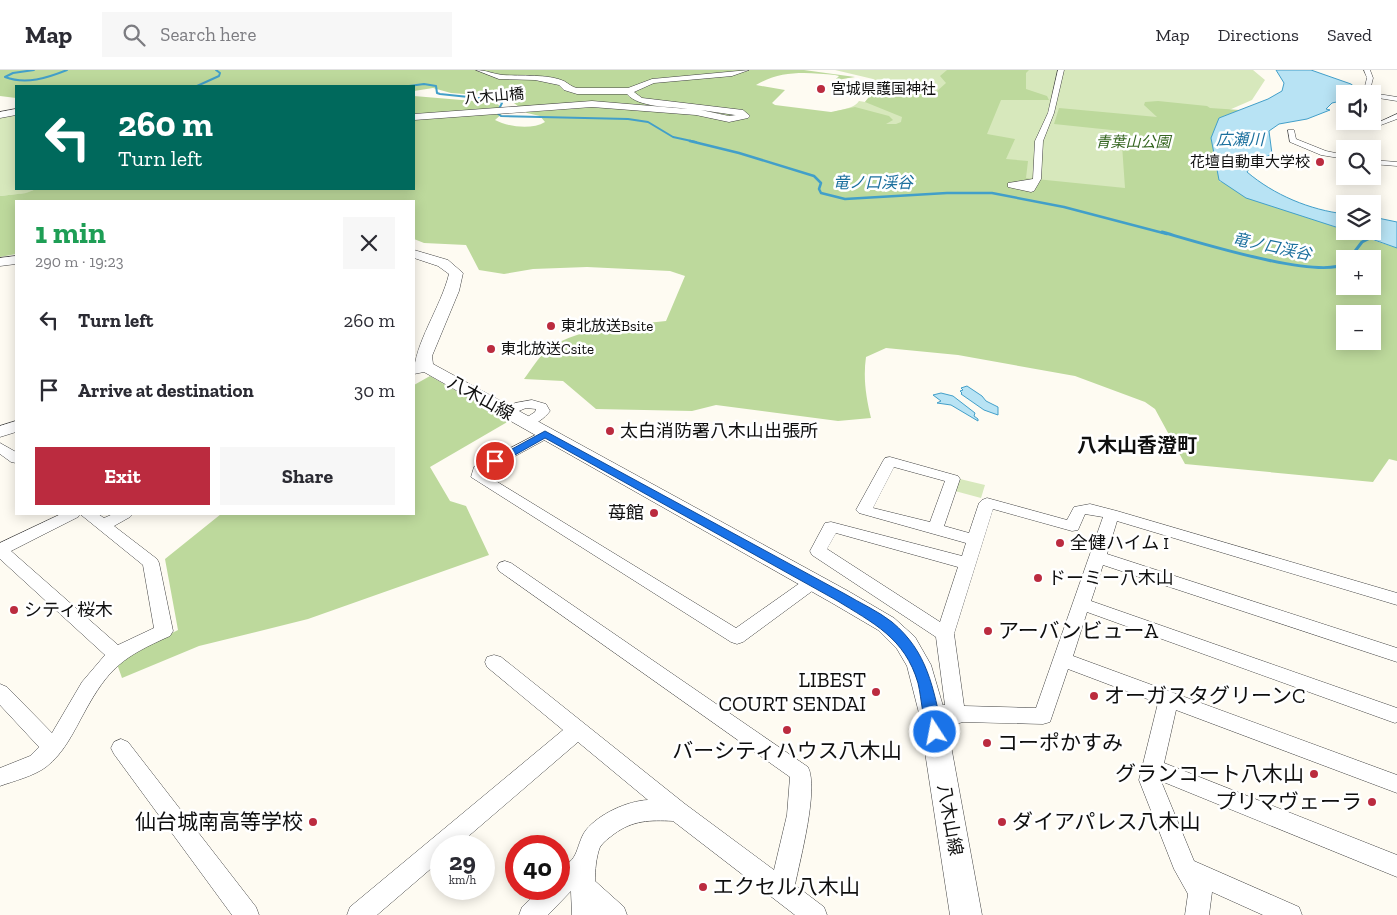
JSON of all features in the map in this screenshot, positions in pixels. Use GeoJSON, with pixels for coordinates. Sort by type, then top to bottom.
{"type":"FeatureCollection","features":[{"type":"Feature","properties":{"kind":"street"},"geometry":{"type":"LineString","coordinates":[[480,70],[499,77],[535,78],[562,83],[567,88],[577,91],[629,91],[652,80],[732,74],[745,70]]}},
{"type":"Feature","properties":{"kind":"street"},"geometry":{"type":"LineString","coordinates":[[1001,186],[1011,185],[1031,189],[1036,181],[1039,141],[1051,113],[1060,70]]}},
{"type":"Feature","properties":{"kind":"street"},"geometry":{"type":"LineString","coordinates":[[1367,70],[1370,78],[1368,85]]}},
{"type":"Feature","properties":{"kind":"street","name":"八木山橋"},"geometry":{"type":"LineString","coordinates":[[415,117],[549,106],[610,104],[696,112],[729,119],[745,116],[743,113],[640,100],[635,98],[629,91]]}},
{"type":"Feature","properties":{"kind":"street"},"geometry":{"type":"LineString","coordinates":[[1381,96],[1397,99]]}},
{"type":"Feature","properties":{"kind":"street"},"geometry":{"type":"LineString","coordinates":[[0,115],[15,112]]}},
{"type":"Feature","properties":{"kind":"street"},"geometry":{"type":"LineString","coordinates":[[1381,123],[1397,116]]}},
{"type":"Feature","properties":{"kind":"street"},"geometry":{"type":"LineString","coordinates":[[1291,132],[1293,140],[1298,143],[1324,153],[1336,155]]}},
{"type":"Feature","properties":{"kind":"street"},"geometry":{"type":"LineString","coordinates":[[1381,163],[1397,164]]}},
{"type":"Feature","properties":{"kind":"street","name":"八木山線"},"geometry":{"type":"LineString","coordinates":[[415,254],[443,263],[454,270],[456,278],[424,356],[425,370],[516,418],[813,582],[886,624],[906,643],[919,665],[932,714],[966,915]]}},
{"type":"Feature","properties":{"kind":"street"},"geometry":{"type":"LineString","coordinates":[[0,262],[15,260]]}},
{"type":"Feature","properties":{"kind":"street"},"geometry":{"type":"LineString","coordinates":[[0,432],[15,426]]}},
{"type":"Feature","properties":{"kind":"street"},"geometry":{"type":"LineString","coordinates":[[545,434],[479,470],[478,477],[737,637],[813,582]]}},
{"type":"Feature","properties":{"kind":"street"},"geometry":{"type":"LineString","coordinates":[[0,446],[15,458]]}},
{"type":"Feature","properties":{"kind":"street"},"geometry":{"type":"LineString","coordinates":[[935,529],[953,479],[890,461],[864,510],[976,540]]}},
{"type":"Feature","properties":{"kind":"street"},"geometry":{"type":"LineString","coordinates":[[956,716],[945,634],[987,503],[1072,526],[1078,510],[1090,509],[1112,514],[1397,598]]}},
{"type":"Feature","properties":{"kind":"street"},"geometry":{"type":"LineString","coordinates":[[932,714],[956,716],[1043,716],[1112,514]]}},
{"type":"Feature","properties":{"kind":"street"},"geometry":{"type":"LineString","coordinates":[[71,515],[0,550],[117,655]]}},
{"type":"Feature","properties":{"kind":"street"},"geometry":{"type":"LineString","coordinates":[[0,777],[37,762],[53,748],[69,725],[93,680],[117,655],[164,631],[151,562],[89,515]]}},
{"type":"Feature","properties":{"kind":"street"},"geometry":{"type":"LineString","coordinates":[[103,525],[123,515]]}},
{"type":"Feature","properties":{"kind":"street"},"geometry":{"type":"LineString","coordinates":[[945,634],[818,551],[832,527],[969,564]]}},
{"type":"Feature","properties":{"kind":"street"},"geometry":{"type":"LineString","coordinates":[[1098,557],[1397,655]]}},
{"type":"Feature","properties":{"kind":"street"},"geometry":{"type":"LineString","coordinates":[[505,567],[802,773],[798,815],[782,889]]}},
{"type":"Feature","properties":{"kind":"street"},"geometry":{"type":"LineString","coordinates":[[1082,604],[1396,715]]}},
{"type":"Feature","properties":{"kind":"street"},"geometry":{"type":"LineString","coordinates":[[1062,659],[1397,784]]}},
{"type":"Feature","properties":{"kind":"street"},"geometry":{"type":"LineString","coordinates":[[494,662],[677,811],[814,915]]}},
{"type":"Feature","properties":{"kind":"street"},"geometry":{"type":"LineString","coordinates":[[0,692],[53,748]]}},
{"type":"Feature","properties":{"kind":"street"},"geometry":{"type":"LineString","coordinates":[[1168,700],[1150,780],[1186,869],[1200,892],[1197,915]]}},
{"type":"Feature","properties":{"kind":"street"},"geometry":{"type":"LineString","coordinates":[[359,915],[578,730]]}},
{"type":"Feature","properties":{"kind":"street"},"geometry":{"type":"LineString","coordinates":[[121,748],[247,915]]}},
{"type":"Feature","properties":{"kind":"street"},"geometry":{"type":"LineString","coordinates":[[1153,768],[1397,866]]}},
{"type":"Feature","properties":{"kind":"street"},"geometry":{"type":"LineString","coordinates":[[584,915],[583,886],[587,860],[594,839],[614,822],[636,811],[677,811]]}},
{"type":"Feature","properties":{"kind":"street"},"geometry":{"type":"LineString","coordinates":[[570,876],[587,860]]}},
{"type":"Feature","properties":{"kind":"street"},"geometry":{"type":"LineString","coordinates":[[1186,869],[1290,915]]}},
{"type":"Feature","properties":{"kind":"street"},"geometry":{"type":"LineString","coordinates":[[583,886],[615,915]]}},
{"type":"Feature","properties":{"kind":"street"},"geometry":{"type":"LineString","coordinates":[[531,915],[546,900]]}},
{"type":"Feature","properties":{"kind":"green space"},"geometry":{"type":"Polygon","coordinates":[[[0,70],[804,70],[855,77],[837,80],[839,76],[835,75],[794,73],[765,80],[756,85],[785,90],[772,103],[775,105],[831,112],[855,107],[889,116],[893,120],[886,124],[896,124],[901,122],[902,117],[865,102],[873,92],[917,89],[936,92],[946,83],[940,76],[947,70],[1029,70],[1026,73],[1026,89],[1047,96],[1049,100],[1001,100],[987,134],[1015,139],[1006,159],[1028,161],[1026,178],[1125,188],[1121,131],[1054,124],[1059,108],[1157,117],[1144,105],[1145,102],[1158,101],[1240,110],[1219,118],[1219,181],[1336,227],[1336,240],[1373,240],[1397,248],[1397,461],[1389,459],[1373,482],[1185,464],[1155,409],[1145,402],[1075,376],[958,355],[886,348],[866,357],[866,388],[871,418],[838,421],[716,405],[692,411],[596,409],[563,381],[524,379],[543,354],[569,338],[618,326],[666,321],[685,276],[670,271],[587,267],[533,269],[504,274],[479,270],[466,245],[424,243],[415,239],[415,200],[15,200],[15,254],[0,257],[0,196],[26,193],[34,190],[415,190],[415,96],[497,103],[504,112],[495,120],[513,126],[527,127],[545,122],[540,116],[527,113],[510,100],[492,96],[451,93],[433,88],[415,91],[415,85],[15,85],[15,98],[0,96],[0,70]]]}},
{"type":"Feature","properties":{"kind":"green space","name":"青葉山公園"},"geometry":{"type":"Polygon","coordinates":[[[835,70],[1253,70],[1265,80],[1252,100],[1213,117],[1214,180],[1336,252],[1336,255],[733,124],[827,117],[835,112],[852,107],[859,101],[865,102],[878,86],[878,82],[873,79],[835,70]]]}},
{"type":"Feature","properties":{"kind":"green space"},"geometry":{"type":"Polygon","coordinates":[[[15,113],[15,190],[34,190],[27,193],[0,196],[0,117],[15,113]]]}},
{"type":"Feature","properties":{"kind":"green space"},"geometry":{"type":"Polygon","coordinates":[[[430,376],[509,421],[430,467],[450,501],[466,506],[489,555],[308,619],[199,646],[122,678],[117,664],[124,657],[178,630],[165,559],[220,515],[415,515],[415,384],[430,376]]]}},
{"type":"Feature","properties":{"kind":"green space"},"geometry":{"type":"Polygon","coordinates":[[[960,479],[985,485],[981,498],[955,491],[960,479]]]}},
{"type":"Feature","properties":{"kind":"water","name":"広瀬川"},"geometry":{"type":"Polygon","coordinates":[[[1276,70],[1311,70],[1352,85],[1336,85],[1336,102],[1332,103],[1326,109],[1330,110],[1307,119],[1279,124],[1269,131],[1272,154],[1253,163],[1247,172],[1269,188],[1293,200],[1336,213],[1336,227],[1246,198],[1219,180],[1211,138],[1219,118],[1268,99],[1282,91],[1284,83],[1276,70]]]}},
{"type":"Feature","properties":{"kind":"water"},"geometry":{"type":"Polygon","coordinates":[[[1381,219],[1397,222],[1397,248],[1374,240],[1381,240],[1381,219]]]}},
{"type":"Feature","properties":{"kind":"water"},"geometry":{"type":"Polygon","coordinates":[[[967,386],[986,401],[998,407],[998,415],[984,410],[961,394],[960,391],[963,390],[961,388],[967,386]]]}},
{"type":"Feature","properties":{"kind":"water"},"geometry":{"type":"Polygon","coordinates":[[[941,393],[953,396],[975,413],[974,416],[978,421],[951,405],[937,403],[941,401],[933,395],[941,393]]]}},
{"type":"Feature","properties":{"kind":"waterway","name":"竜ノ口渓谷"},"geometry":{"type":"LineString","coordinates":[[34,70],[13,73],[5,77],[29,80],[44,78],[67,70]]}},
{"type":"Feature","properties":{"kind":"waterway","name":"竜ノ口渓谷"},"geometry":{"type":"LineString","coordinates":[[199,85],[219,76],[220,73],[216,70]]}},
{"type":"Feature","properties":{"kind":"waterway","name":"竜ノ口渓谷"},"geometry":{"type":"LineString","coordinates":[[415,85],[424,84],[436,86],[437,93],[440,94],[497,100],[502,103],[497,113],[501,116],[628,119],[648,122],[673,137],[696,142]]}},
{"type":"Feature","properties":{"kind":"waterway","name":"竜ノ口渓谷"},"geometry":{"type":"LineString","coordinates":[[690,141],[739,153],[814,176],[821,183],[819,189],[821,193],[845,199],[947,193],[992,193],[1064,207],[1167,234]]}},
{"type":"Feature","properties":{"kind":"waterway","name":"竜ノ口渓谷"},"geometry":{"type":"LineString","coordinates":[[1162,232],[1257,258],[1311,267],[1336,266]]}},
{"type":"Feature","properties":{"kind":"waterway","name":"竜ノ口渓谷"},"geometry":{"type":"LineString","coordinates":[[1356,250],[1366,240]]}},
{"type":"Feature","properties":{"kind":"place","name":"宮城県護国神社"},"geometry":{"type":"Point","coordinates":[821,89]}},
{"type":"Feature","properties":{"kind":"place","name":"花壇自動車大学校"},"geometry":{"type":"Point","coordinates":[1320,162]}},
{"type":"Feature","properties":{"kind":"place","name":"東北放送Bsite"},"geometry":{"type":"Point","coordinates":[551,326]}},
{"type":"Feature","properties":{"kind":"place","name":"東北放送Csite"},"geometry":{"type":"Point","coordinates":[491,349]}},
{"type":"Feature","properties":{"kind":"place","name":"太白消防署八木山出張所"},"geometry":{"type":"Point","coordinates":[610,431]}},
{"type":"Feature","properties":{"kind":"place","name":"苺館"},"geometry":{"type":"Point","coordinates":[654,513]}},
{"type":"Feature","properties":{"kind":"place","name":"全健ハイム I"},"geometry":{"type":"Point","coordinates":[1060,543]}},
{"type":"Feature","properties":{"kind":"place","name":"ドーミー八木山"},"geometry":{"type":"Point","coordinates":[1038,578]}},
{"type":"Feature","properties":{"kind":"place","name":"シティ桜木"},"geometry":{"type":"Point","coordinates":[14,610]}},
{"type":"Feature","properties":{"kind":"place","name":"アーバンビューA"},"geometry":{"type":"Point","coordinates":[988,631]}},
{"type":"Feature","properties":{"kind":"place","name":"LIBEST COURT SENDAI"},"geometry":{"type":"Point","coordinates":[876,692]}},
{"type":"Feature","properties":{"kind":"place","name":"オーガスタグリーンC"},"geometry":{"type":"Point","coordinates":[1094,696]}},
{"type":"Feature","properties":{"kind":"place","name":"バーシティハウス八木山"},"geometry":{"type":"Point","coordinates":[787,730]}},
{"type":"Feature","properties":{"kind":"place","name":"コーポかすみ"},"geometry":{"type":"Point","coordinates":[987,743]}},
{"type":"Feature","properties":{"kind":"place","name":"グランコート八木山"},"geometry":{"type":"Point","coordinates":[1314,774]}},
{"type":"Feature","properties":{"kind":"place","name":"プリマヴェーラ"},"geometry":{"type":"Point","coordinates":[1372,802]}},
{"type":"Feature","properties":{"kind":"place","name":"仙台城南高等学校"},"geometry":{"type":"Point","coordinates":[313,822]}},
{"type":"Feature","properties":{"kind":"place","name":"ダイアパレス八木山"},"geometry":{"type":"Point","coordinates":[1002,822]}},
{"type":"Feature","properties":{"kind":"place","name":"エクセル八木山"},"geometry":{"type":"Point","coordinates":[703,887]}},
{"type":"Feature","properties":{"kind":"district","name":"八木山香澄町"},"geometry":{"type":"Point","coordinates":[1137,445]}},
{"type":"Feature","properties":{"kind":"route"},"geometry":{"type":"LineString","coordinates":[[495,461],[545,434],[886,624],[906,643],[919,665],[935,732]]}}]}
